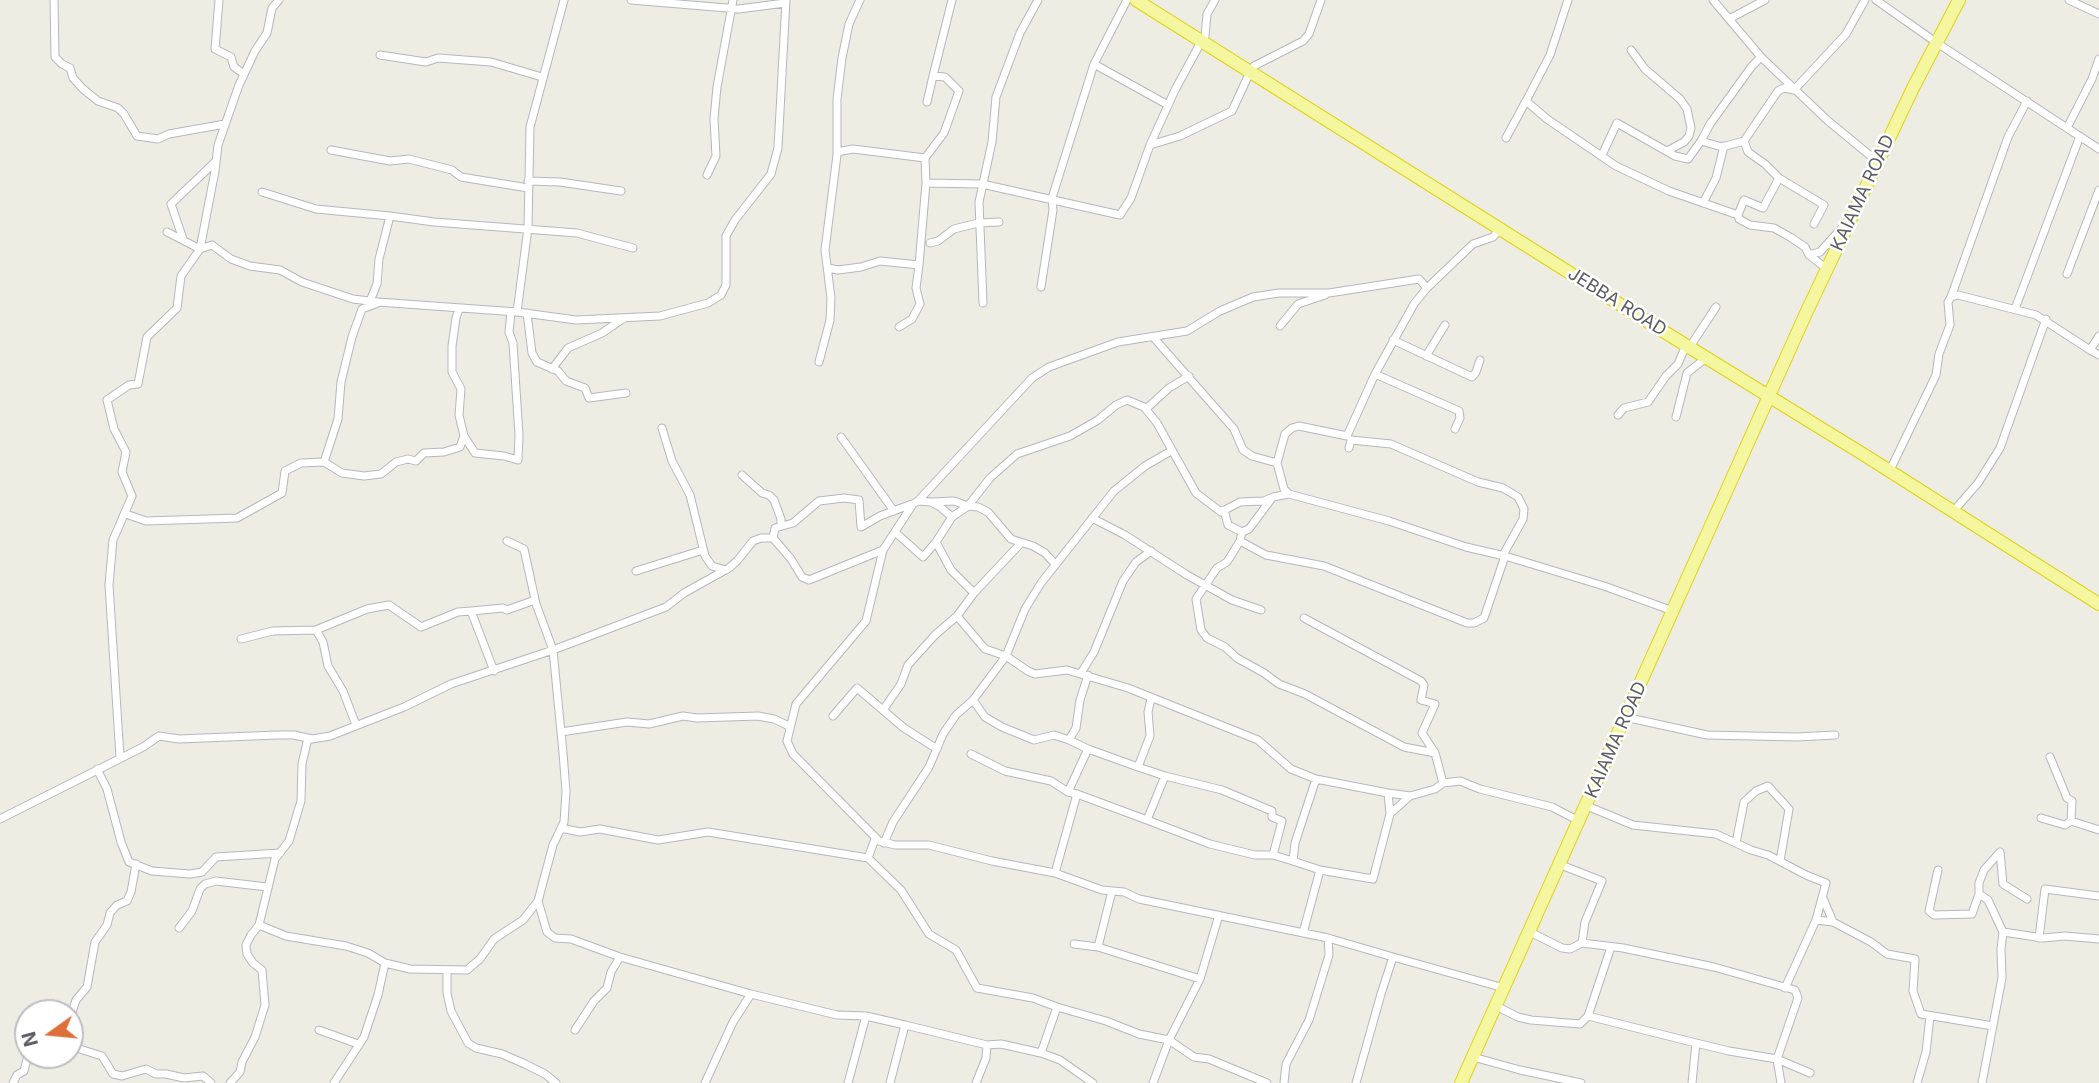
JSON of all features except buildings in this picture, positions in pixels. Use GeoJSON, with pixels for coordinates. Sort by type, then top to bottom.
{"type":"FeatureCollection","features":[{"type":"Feature","properties":{"kind":"highway","name":"JEBBA ROAD"},"geometry":{"type":"LineString","coordinates":[[1136,0],[1958,506],[2099,597]]}},
{"type":"Feature","properties":{"kind":"highway","name":"JEBBA ROAD"},"geometry":{"type":"LineString","coordinates":[[1149,0],[1203,39]]}},
{"type":"Feature","properties":{"kind":"highway","name":"KAIAMA ROAD"},"geometry":{"type":"LineString","coordinates":[[1461,1083],[1827,269],[1959,0]]}},
{"type":"Feature","properties":{"kind":"highway","name":"JEBBA ROAD"},"geometry":{"type":"LineString","coordinates":[[1252,69],[1500,228],[1690,343],[1706,358],[1771,393],[2099,604]]}},
{"type":"Feature","properties":{"kind":"street"},"geometry":{"type":"LineString","coordinates":[[54,0],[55,57],[70,68],[73,78],[98,101],[118,108],[136,136],[158,139],[169,134],[226,124]]}},
{"type":"Feature","properties":{"kind":"street"},"geometry":{"type":"LineString","coordinates":[[219,0],[215,49],[231,57],[234,67],[244,75]]}},
{"type":"Feature","properties":{"kind":"street"},"geometry":{"type":"LineString","coordinates":[[120,757],[109,585],[113,540],[132,496],[122,472],[125,452],[114,429],[107,400],[129,385],[138,384],[146,337],[177,308],[181,276],[200,249],[218,145],[244,75],[267,33],[272,8],[279,0]]}},
{"type":"Feature","properties":{"kind":"street"},"geometry":{"type":"LineString","coordinates":[[459,309],[452,346],[452,372],[461,389],[459,415],[464,436],[475,453],[517,460],[519,435],[513,343],[509,332],[528,228],[530,127],[564,0]]}},
{"type":"Feature","properties":{"kind":"street"},"geometry":{"type":"LineString","coordinates":[[167,232],[200,249],[212,245],[230,260],[280,270],[302,282],[354,299],[374,302],[527,313],[576,320],[660,316],[708,303],[721,295],[726,285],[726,236],[735,220],[771,174],[778,148],[785,1],[733,4],[631,0]]}},
{"type":"Feature","properties":{"kind":"street"},"geometry":{"type":"LineString","coordinates":[[819,362],[830,320],[831,298],[825,250],[837,152],[837,99],[849,24],[860,0]]}},
{"type":"Feature","properties":{"kind":"street"},"geometry":{"type":"LineString","coordinates":[[927,102],[952,0]]}},
{"type":"Feature","properties":{"kind":"street"},"geometry":{"type":"LineString","coordinates":[[983,303],[978,223],[982,184],[992,142],[996,97],[1020,33],[1038,0]]}},
{"type":"Feature","properties":{"kind":"street"},"geometry":{"type":"LineString","coordinates":[[1041,287],[1053,210],[1052,198],[1094,64],[1127,0]]}},
{"type":"Feature","properties":{"kind":"street"},"geometry":{"type":"LineString","coordinates":[[926,183],[982,184],[1120,215],[1131,198],[1168,105],[1203,39],[1207,14],[1215,0]]}},
{"type":"Feature","properties":{"kind":"street"},"geometry":{"type":"LineString","coordinates":[[1150,145],[1180,136],[1232,111],[1252,69],[1303,41],[1309,34],[1321,0]]}},
{"type":"Feature","properties":{"kind":"street"},"geometry":{"type":"LineString","coordinates":[[1506,138],[1550,55],[1568,0]]}},
{"type":"Feature","properties":{"kind":"street"},"geometry":{"type":"LineString","coordinates":[[1713,0],[1761,57],[1794,90],[1878,162]]}},
{"type":"Feature","properties":{"kind":"street"},"geometry":{"type":"LineString","coordinates":[[1729,19],[1765,0]]}},
{"type":"Feature","properties":{"kind":"street"},"geometry":{"type":"LineString","coordinates":[[1794,90],[1846,34],[1866,0]]}},
{"type":"Feature","properties":{"kind":"street"},"geometry":{"type":"LineString","coordinates":[[1876,0],[2099,149]]}},
{"type":"Feature","properties":{"kind":"street"},"geometry":{"type":"LineString","coordinates":[[2069,0],[2099,14]]}},
{"type":"Feature","properties":{"kind":"street"},"geometry":{"type":"LineString","coordinates":[[707,175],[716,156],[714,119],[717,87],[733,4]]}},
{"type":"Feature","properties":{"kind":"street"},"geometry":{"type":"LineString","coordinates":[[1631,50],[1645,69],[1680,99],[1687,109],[1691,128],[1689,136],[1684,142],[1667,151]]}},
{"type":"Feature","properties":{"kind":"street"},"geometry":{"type":"LineString","coordinates":[[380,55],[426,62],[438,58],[491,62],[542,77]]}},
{"type":"Feature","properties":{"kind":"street"},"geometry":{"type":"LineString","coordinates":[[1602,155],[1617,123],[1675,156],[1688,159],[1710,124],[1761,57]]}},
{"type":"Feature","properties":{"kind":"street"},"geometry":{"type":"LineString","coordinates":[[2067,128],[2099,59]]}},
{"type":"Feature","properties":{"kind":"street"},"geometry":{"type":"LineString","coordinates":[[1094,64],[1168,105]]}},
{"type":"Feature","properties":{"kind":"street"},"geometry":{"type":"LineString","coordinates":[[899,327],[912,319],[920,304],[916,288],[926,183],[925,158],[944,133],[959,91],[945,77],[933,76]]}},
{"type":"Feature","properties":{"kind":"street"},"geometry":{"type":"LineString","coordinates":[[1701,141],[1724,146],[1744,141],[1778,91],[1784,88],[1794,90]]}},
{"type":"Feature","properties":{"kind":"street"},"geometry":{"type":"LineString","coordinates":[[1892,466],[1936,375],[1939,354],[1950,325],[1948,302],[2008,137],[2026,101]]}},
{"type":"Feature","properties":{"kind":"street"},"geometry":{"type":"LineString","coordinates":[[1526,102],[1616,166],[1658,186],[1738,215],[1739,219],[1750,225],[1774,228],[1805,247],[1809,255],[1827,269]]}},
{"type":"Feature","properties":{"kind":"street"},"geometry":{"type":"LineString","coordinates":[[2015,309],[2080,136]]}},
{"type":"Feature","properties":{"kind":"street"},"geometry":{"type":"LineString","coordinates":[[1744,141],[1748,152],[1765,163],[1779,178],[1824,205],[1814,224]]}},
{"type":"Feature","properties":{"kind":"street"},"geometry":{"type":"LineString","coordinates":[[1703,203],[1716,178],[1724,146]]}},
{"type":"Feature","properties":{"kind":"street"},"geometry":{"type":"LineString","coordinates":[[837,152],[853,149],[925,158]]}},
{"type":"Feature","properties":{"kind":"street"},"geometry":{"type":"LineString","coordinates":[[331,150],[390,161],[408,159],[452,170],[461,177],[528,184],[561,182],[621,191]]}},
{"type":"Feature","properties":{"kind":"street"},"geometry":{"type":"LineString","coordinates":[[183,239],[171,204],[216,161]]}},
{"type":"Feature","properties":{"kind":"street"},"geometry":{"type":"LineString","coordinates":[[1738,215],[1744,200],[1763,208],[1779,178]]}},
{"type":"Feature","properties":{"kind":"street"},"geometry":{"type":"LineString","coordinates":[[2067,274],[2099,190]]}},
{"type":"Feature","properties":{"kind":"street"},"geometry":{"type":"LineString","coordinates":[[262,192],[316,209],[434,222],[577,233],[633,248]]}},
{"type":"Feature","properties":{"kind":"street"},"geometry":{"type":"LineString","coordinates":[[374,302],[379,259],[390,216]]}},
{"type":"Feature","properties":{"kind":"street"},"geometry":{"type":"LineString","coordinates":[[1809,255],[1819,252],[1844,223],[1851,220]]}},
{"type":"Feature","properties":{"kind":"street"},"geometry":{"type":"LineString","coordinates":[[930,243],[938,241],[954,229],[978,223],[999,222]]}},
{"type":"Feature","properties":{"kind":"street"},"geometry":{"type":"LineString","coordinates":[[1289,494],[1284,489],[1277,463],[1285,434],[1299,426],[1347,436],[1375,374],[1414,304],[1473,244],[1493,237],[1500,228]]}},
{"type":"Feature","properties":{"kind":"street"},"geometry":{"type":"LineString","coordinates":[[828,268],[838,270],[861,267],[880,261],[919,265]]}},
{"type":"Feature","properties":{"kind":"street"},"geometry":{"type":"LineString","coordinates":[[1427,288],[1419,279],[1329,293],[1279,293],[1253,297],[1220,311],[1187,331],[1118,342],[1049,367],[1032,378],[916,503],[895,532],[883,550],[866,621],[796,704],[787,741],[793,754],[875,839],[884,843],[929,845],[1055,873],[1102,890],[1124,892],[1139,899],[1328,938],[1504,988]]}},
{"type":"Feature","properties":{"kind":"street"},"geometry":{"type":"LineString","coordinates":[[1298,293],[1305,302]]}},
{"type":"Feature","properties":{"kind":"street"},"geometry":{"type":"LineString","coordinates":[[1280,326],[1298,304],[1329,293]]}},
{"type":"Feature","properties":{"kind":"street"},"geometry":{"type":"LineString","coordinates":[[1951,297],[1958,295],[2046,319],[2099,355]]}},
{"type":"Feature","properties":{"kind":"street"},"geometry":{"type":"LineString","coordinates":[[324,462],[338,419],[341,382],[352,337],[362,309],[374,302]]}},
{"type":"Feature","properties":{"kind":"street"},"geometry":{"type":"LineString","coordinates":[[1618,415],[1624,408],[1648,402],[1678,364],[1716,307]]}},
{"type":"Feature","properties":{"kind":"street"},"geometry":{"type":"LineString","coordinates":[[527,313],[532,353],[537,362],[558,371],[566,381],[585,388],[589,398],[626,393]]}},
{"type":"Feature","properties":{"kind":"street"},"geometry":{"type":"LineString","coordinates":[[552,369],[568,348],[602,332],[625,317]]}},
{"type":"Feature","properties":{"kind":"street"},"geometry":{"type":"LineString","coordinates":[[1958,506],[1978,483],[2000,449],[2046,319]]}},
{"type":"Feature","properties":{"kind":"street"},"geometry":{"type":"LineString","coordinates":[[1426,356],[1445,325]]}},
{"type":"Feature","properties":{"kind":"street"},"geometry":{"type":"LineString","coordinates":[[2090,350],[2099,336]]}},
{"type":"Feature","properties":{"kind":"street"},"geometry":{"type":"LineString","coordinates":[[1154,338],[1234,429],[1243,450],[1252,456],[1277,463]]}},
{"type":"Feature","properties":{"kind":"street"},"geometry":{"type":"LineString","coordinates":[[1393,340],[1472,377],[1480,360]]}},
{"type":"Feature","properties":{"kind":"street"},"geometry":{"type":"LineString","coordinates":[[1676,417],[1687,373],[1706,358]]}},
{"type":"Feature","properties":{"kind":"street"},"geometry":{"type":"LineString","coordinates":[[1375,374],[1459,411],[1460,418],[1455,429]]}},
{"type":"Feature","properties":{"kind":"street"},"geometry":{"type":"LineString","coordinates":[[1146,409],[1169,388],[1189,376]]}},
{"type":"Feature","properties":{"kind":"street"},"geometry":{"type":"LineString","coordinates":[[895,532],[923,557],[952,517],[968,506],[990,478],[1017,454],[1070,436],[1098,420],[1115,405],[1127,400],[1146,409],[1157,423],[1196,493],[1221,512],[1240,502],[1264,501],[1289,494],[1390,521],[1466,547],[1504,555],[1673,611]]}},
{"type":"Feature","properties":{"kind":"street"},"geometry":{"type":"LineString","coordinates":[[662,428],[672,461],[690,495],[708,562],[726,570]]}},
{"type":"Feature","properties":{"kind":"street"},"geometry":{"type":"LineString","coordinates":[[125,514],[146,521],[237,518],[282,493],[285,471],[301,463],[324,462],[342,473],[364,476],[381,474],[396,462],[408,459],[416,461],[424,453],[444,452],[460,447],[464,436]]}},
{"type":"Feature","properties":{"kind":"street"},"geometry":{"type":"LineString","coordinates":[[841,437],[894,511]]}},
{"type":"Feature","properties":{"kind":"street"},"geometry":{"type":"LineString","coordinates":[[1240,541],[1266,555],[1324,566],[1466,623],[1484,618],[1504,555],[1522,519],[1524,509],[1518,497],[1503,488],[1479,482],[1391,444],[1351,440],[1349,448]]}},
{"type":"Feature","properties":{"kind":"street"},"geometry":{"type":"LineString","coordinates":[[884,843],[893,822],[929,767],[956,715],[973,700],[1006,656],[1025,609],[1055,564],[1102,503],[1129,478],[1171,451]]}},
{"type":"Feature","properties":{"kind":"street"},"geometry":{"type":"LineString","coordinates":[[742,475],[774,500],[781,526]]}},
{"type":"Feature","properties":{"kind":"street"},"geometry":{"type":"LineString","coordinates":[[1224,510],[1228,525],[1242,532],[1249,529],[1273,497]]}},
{"type":"Feature","properties":{"kind":"street"},"geometry":{"type":"LineString","coordinates":[[773,538],[775,528],[793,523],[819,501],[844,498],[859,500],[861,527],[880,516],[916,503],[954,501],[988,512],[1011,539],[1045,554],[1055,564]]}},
{"type":"Feature","properties":{"kind":"street"},"geometry":{"type":"LineString","coordinates":[[931,502],[952,517]]}},
{"type":"Feature","properties":{"kind":"street"},"geometry":{"type":"LineString","coordinates":[[1092,518],[1232,600],[1261,610]]}},
{"type":"Feature","properties":{"kind":"street"},"geometry":{"type":"LineString","coordinates":[[1242,532],[1240,541],[1227,562],[1217,568],[1196,599],[1201,630],[1207,638],[1225,647],[1237,658],[1279,684],[1305,694],[1368,729],[1404,747],[1435,753]]}},
{"type":"Feature","properties":{"kind":"street"},"geometry":{"type":"LineString","coordinates":[[0,819],[143,747],[159,736],[179,739],[330,736],[404,707],[451,684],[553,650],[666,607],[684,593],[726,570],[761,537],[773,538],[802,576],[809,580],[883,550]]}},
{"type":"Feature","properties":{"kind":"street"},"geometry":{"type":"LineString","coordinates":[[259,925],[286,936],[346,946],[368,953],[385,963],[410,969],[467,970],[480,959],[494,939],[523,920],[538,901],[553,845],[564,822],[566,791],[561,732],[553,650],[535,600],[524,549],[507,541]]}},
{"type":"Feature","properties":{"kind":"street"},"geometry":{"type":"LineString","coordinates":[[936,542],[951,569],[974,593]]}},
{"type":"Feature","properties":{"kind":"street"},"geometry":{"type":"LineString","coordinates":[[883,710],[901,684],[908,665],[935,635],[957,616],[974,593],[1021,543]]}},
{"type":"Feature","properties":{"kind":"street"},"geometry":{"type":"LineString","coordinates":[[636,571],[704,550]]}},
{"type":"Feature","properties":{"kind":"street"},"geometry":{"type":"LineString","coordinates":[[1069,740],[1076,728],[1084,674],[1124,582],[1136,562],[1151,551]]}},
{"type":"Feature","properties":{"kind":"street"},"geometry":{"type":"LineString","coordinates":[[241,639],[273,631],[316,630],[381,605],[389,605],[401,611],[422,627],[458,612],[503,608],[507,610],[535,600]]}},
{"type":"Feature","properties":{"kind":"street"},"geometry":{"type":"LineString","coordinates":[[471,611],[494,671]]}},
{"type":"Feature","properties":{"kind":"street"},"geometry":{"type":"LineString","coordinates":[[957,616],[985,649],[1006,656],[1035,674],[1067,670],[1128,688],[1258,740],[1291,769],[1316,779],[1410,796]]}},
{"type":"Feature","properties":{"kind":"street"},"geometry":{"type":"LineString","coordinates":[[1304,618],[1421,681],[1424,685],[1421,700],[1435,704],[1422,733],[1435,753],[1443,782]]}},
{"type":"Feature","properties":{"kind":"street"},"geometry":{"type":"LineString","coordinates":[[316,630],[323,642],[328,666],[343,691],[356,725]]}},
{"type":"Feature","properties":{"kind":"street"},"geometry":{"type":"LineString","coordinates":[[833,716],[857,688],[937,749]]}},
{"type":"Feature","properties":{"kind":"street"},"geometry":{"type":"LineString","coordinates":[[1138,767],[1150,736],[1148,712],[1151,699]]}},
{"type":"Feature","properties":{"kind":"street"},"geometry":{"type":"LineString","coordinates":[[973,700],[985,717],[1034,740],[1054,735],[1165,776],[1222,790],[1272,811],[1272,817],[1282,821],[1273,855]]}},
{"type":"Feature","properties":{"kind":"street"},"geometry":{"type":"LineString","coordinates":[[561,732],[627,722],[649,724],[683,716],[758,716],[789,726]]}},
{"type":"Feature","properties":{"kind":"street"},"geometry":{"type":"LineString","coordinates":[[1625,717],[1707,734],[1797,737],[1835,735]]}},
{"type":"Feature","properties":{"kind":"street"},"geometry":{"type":"LineString","coordinates":[[230,1083],[240,1072],[265,1005],[262,970],[247,954],[246,946],[259,925],[275,859],[289,841],[301,801],[302,764],[308,738]]}},
{"type":"Feature","properties":{"kind":"street"},"geometry":{"type":"LineString","coordinates":[[1068,792],[1088,749]]}},
{"type":"Feature","properties":{"kind":"street"},"geometry":{"type":"LineString","coordinates":[[971,754],[1005,771],[1051,781],[1068,792],[1210,844],[1255,855],[1273,855],[1320,870],[1373,879],[1390,814],[1388,793]]}},
{"type":"Feature","properties":{"kind":"street"},"geometry":{"type":"LineString","coordinates":[[2041,818],[2066,825],[2071,821],[2072,801],[2067,798],[2050,757]]}},
{"type":"Feature","properties":{"kind":"street"},"geometry":{"type":"LineString","coordinates":[[97,769],[107,789],[129,862],[152,871],[190,874],[202,872],[216,857],[281,853]]}},
{"type":"Feature","properties":{"kind":"street"},"geometry":{"type":"LineString","coordinates":[[1147,820],[1165,776]]}},
{"type":"Feature","properties":{"kind":"street"},"geometry":{"type":"LineString","coordinates":[[1293,862],[1295,843],[1316,779]]}},
{"type":"Feature","properties":{"kind":"street"},"geometry":{"type":"LineString","coordinates":[[1390,814],[1410,796],[1435,789],[1443,782],[1461,781],[1480,789],[1552,807],[1579,821]]}},
{"type":"Feature","properties":{"kind":"street"},"geometry":{"type":"LineString","coordinates":[[1736,843],[1744,802],[1756,791],[1768,786],[1789,809],[1780,861]]}},
{"type":"Feature","properties":{"kind":"street"},"geometry":{"type":"LineString","coordinates":[[1055,873],[1077,794]]}},
{"type":"Feature","properties":{"kind":"street"},"geometry":{"type":"LineString","coordinates":[[1587,806],[1633,825],[1716,834],[1826,883],[1816,920],[1785,988]]}},
{"type":"Feature","properties":{"kind":"street"},"geometry":{"type":"LineString","coordinates":[[2071,821],[2099,830]]}},
{"type":"Feature","properties":{"kind":"street"},"geometry":{"type":"LineString","coordinates":[[561,828],[580,832],[600,830],[658,840],[708,832],[868,858],[901,890],[929,934],[956,950],[977,988],[1033,998],[1139,1034],[1169,1040],[1194,1057],[1209,1059],[1267,1083]]}},
{"type":"Feature","properties":{"kind":"street"},"geometry":{"type":"LineString","coordinates":[[868,858],[875,839]]}},
{"type":"Feature","properties":{"kind":"street"},"geometry":{"type":"LineString","coordinates":[[1937,870],[1929,911],[1934,915],[1972,914],[1984,870],[2000,852],[2003,884],[2027,900]]}},
{"type":"Feature","properties":{"kind":"street"},"geometry":{"type":"LineString","coordinates":[[77,999],[87,987],[95,943],[107,925],[110,913],[117,905],[127,901],[131,892],[136,864]]}},
{"type":"Feature","properties":{"kind":"street"},"geometry":{"type":"LineString","coordinates":[[1561,865],[1602,881],[1585,922],[1582,943]]}},
{"type":"Feature","properties":{"kind":"street"},"geometry":{"type":"LineString","coordinates":[[1303,933],[1320,870]]}},
{"type":"Feature","properties":{"kind":"street"},"geometry":{"type":"LineString","coordinates":[[190,874],[205,884]]}},
{"type":"Feature","properties":{"kind":"street"},"geometry":{"type":"LineString","coordinates":[[178,928],[192,911],[200,889],[205,884],[216,881],[267,887]]}},
{"type":"Feature","properties":{"kind":"street"},"geometry":{"type":"LineString","coordinates":[[2039,938],[2045,888],[2099,896]]}},
{"type":"Feature","properties":{"kind":"street"},"geometry":{"type":"LineString","coordinates":[[1098,947],[1112,891]]}},
{"type":"Feature","properties":{"kind":"street"},"geometry":{"type":"LineString","coordinates":[[1979,894],[1988,901],[2003,932],[2002,978],[1982,1083]]}},
{"type":"Feature","properties":{"kind":"street"},"geometry":{"type":"LineString","coordinates":[[1823,898],[1833,922]]}},
{"type":"Feature","properties":{"kind":"street"},"geometry":{"type":"LineString","coordinates":[[538,901],[547,932],[555,938],[571,939],[620,957],[751,995],[837,1015],[866,1017],[988,1045],[1001,1044],[1041,1053],[1060,1060],[1093,1083]]}},
{"type":"Feature","properties":{"kind":"street"},"geometry":{"type":"LineString","coordinates":[[1153,1083],[1169,1040],[1200,979],[1219,915]]}},
{"type":"Feature","properties":{"kind":"street"},"geometry":{"type":"LineString","coordinates":[[1816,920],[1833,922],[1871,942],[1887,954],[1915,959],[1913,991],[1921,1014],[1993,1026]]}},
{"type":"Feature","properties":{"kind":"street"},"geometry":{"type":"LineString","coordinates":[[1530,932],[1562,948],[1570,949],[1582,943],[1611,947],[1714,967],[1795,990],[1798,998],[1777,1059],[1781,1083]]}},
{"type":"Feature","properties":{"kind":"street"},"geometry":{"type":"LineString","coordinates":[[2003,932],[2039,938],[2064,936],[2099,939]]}},
{"type":"Feature","properties":{"kind":"street"},"geometry":{"type":"LineString","coordinates":[[1284,1083],[1286,1064],[1309,1020],[1329,955],[1328,938]]}},
{"type":"Feature","properties":{"kind":"street"},"geometry":{"type":"LineString","coordinates":[[1074,944],[1098,947],[1200,979]]}},
{"type":"Feature","properties":{"kind":"street"},"geometry":{"type":"LineString","coordinates":[[1496,1006],[1518,1017],[1558,1024],[1580,1024],[1588,1016],[1611,947]]}},
{"type":"Feature","properties":{"kind":"street"},"geometry":{"type":"LineString","coordinates":[[575,1030],[594,1001],[607,988],[611,972],[620,957]]}},
{"type":"Feature","properties":{"kind":"street"},"geometry":{"type":"LineString","coordinates":[[1356,1083],[1393,957]]}},
{"type":"Feature","properties":{"kind":"street"},"geometry":{"type":"LineString","coordinates":[[334,1083],[364,1037],[385,963]]}},
{"type":"Feature","properties":{"kind":"street"},"geometry":{"type":"LineString","coordinates":[[447,970],[447,993],[451,1011],[468,1042],[476,1048],[502,1054],[525,1064],[556,1083]]}},
{"type":"Feature","properties":{"kind":"street"},"geometry":{"type":"LineString","coordinates":[[705,1083],[733,1023],[751,995]]}},
{"type":"Feature","properties":{"kind":"street"},"geometry":{"type":"LineString","coordinates":[[1041,1053],[1057,1007]]}},
{"type":"Feature","properties":{"kind":"street"},"geometry":{"type":"LineString","coordinates":[[1588,1016],[1729,1051],[1777,1059],[1810,1073]]}},
{"type":"Feature","properties":{"kind":"street"},"geometry":{"type":"LineString","coordinates":[[1917,1083],[1926,1052],[1930,1016]]}},
{"type":"Feature","properties":{"kind":"street"},"geometry":{"type":"LineString","coordinates":[[848,1083],[866,1017]]}},
{"type":"Feature","properties":{"kind":"street"},"geometry":{"type":"LineString","coordinates":[[891,1083],[905,1026]]}},
{"type":"Feature","properties":{"kind":"street"},"geometry":{"type":"LineString","coordinates":[[319,1030],[358,1044]]}},
{"type":"Feature","properties":{"kind":"street"},"geometry":{"type":"LineString","coordinates":[[1692,1083],[1696,1043]]}},
{"type":"Feature","properties":{"kind":"street"},"geometry":{"type":"LineString","coordinates":[[976,1083],[988,1045]]}},
{"type":"Feature","properties":{"kind":"street"},"geometry":{"type":"LineString","coordinates":[[84,1050],[102,1056],[113,1074],[122,1076],[145,1069],[156,1074],[184,1079],[203,1076],[211,1083]]}},
{"type":"Feature","properties":{"kind":"street"},"geometry":{"type":"LineString","coordinates":[[1473,1057],[1581,1083]]}},
{"type":"Feature","properties":{"kind":"street"},"geometry":{"type":"LineString","coordinates":[[13,1083],[17,1074],[24,1072],[25,1069]]}}]}
